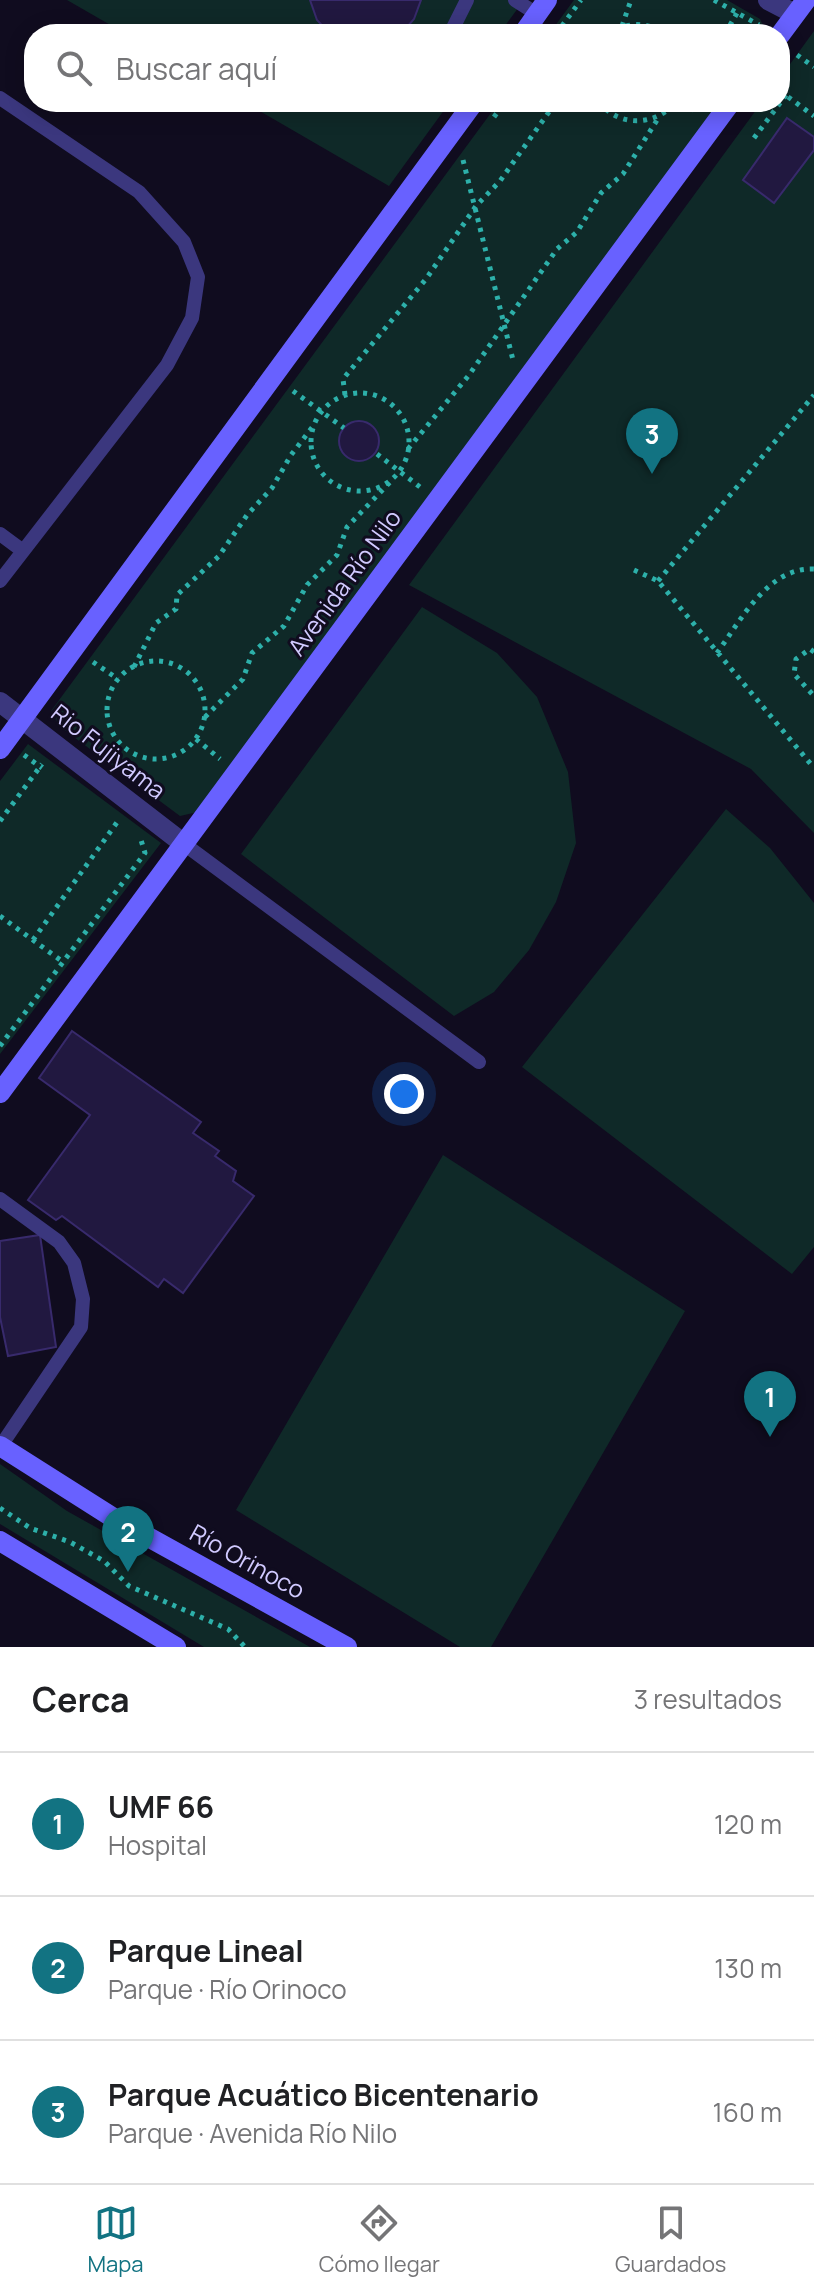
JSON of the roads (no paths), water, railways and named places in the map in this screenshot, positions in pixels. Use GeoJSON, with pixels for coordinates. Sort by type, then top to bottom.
{"type":"FeatureCollection","features":[{"type":"Feature","properties":{"kind":"street"},"geometry":{"type":"LineString","coordinates":[[768,0],[801,7],[788,24]]}},
{"type":"Feature","properties":{"kind":"street"},"geometry":{"type":"LineString","coordinates":[[530,24],[542,7]]}},
{"type":"Feature","properties":{"kind":"street"},"geometry":{"type":"LineString","coordinates":[[0,749],[467,112]]}},
{"type":"Feature","properties":{"kind":"street","name":"Avenida Río Nilo"},"geometry":{"type":"LineString","coordinates":[[0,1093],[724,112]]}},
{"type":"Feature","properties":{"kind":"street","name":"Rio Fujiyama"},"geometry":{"type":"LineString","coordinates":[[0,702],[184,844]]}},
{"type":"Feature","properties":{"kind":"street","name":"Río Orinoco"},"geometry":{"type":"LineString","coordinates":[[0,1446],[112,1517],[347,1647]]}},
{"type":"Feature","properties":{"kind":"street"},"geometry":{"type":"LineString","coordinates":[[0,1541],[176,1647]]}},
{"type":"Feature","properties":{"kind":"lane"},"geometry":{"type":"LineString","coordinates":[[455,24],[467,0]]}},
{"type":"Feature","properties":{"kind":"lane"},"geometry":{"type":"LineString","coordinates":[[515,0],[542,7]]}},
{"type":"Feature","properties":{"kind":"lane"},"geometry":{"type":"LineString","coordinates":[[0,98],[139,192],[184,242],[198,277],[192,318],[167,365],[0,581]]}},
{"type":"Feature","properties":{"kind":"lane"},"geometry":{"type":"LineString","coordinates":[[0,534],[23,551]]}},
{"type":"Feature","properties":{"kind":"lane"},"geometry":{"type":"LineString","coordinates":[[184,844],[479,1062]]}},
{"type":"Feature","properties":{"kind":"lane"},"geometry":{"type":"LineString","coordinates":[[0,1199],[59,1242],[74,1263],[83,1299],[81,1327],[0,1446]]}},
{"type":"Feature","properties":{"kind":"place","name":"Parque Acuático Bicentenario"},"geometry":{"type":"Point","coordinates":[652,474]}},
{"type":"Feature","properties":{"kind":"place","name":"UMF 66"},"geometry":{"type":"Point","coordinates":[770,1437]}},
{"type":"Feature","properties":{"kind":"place","name":"Parque Lineal"},"geometry":{"type":"Point","coordinates":[128,1572]}}]}
